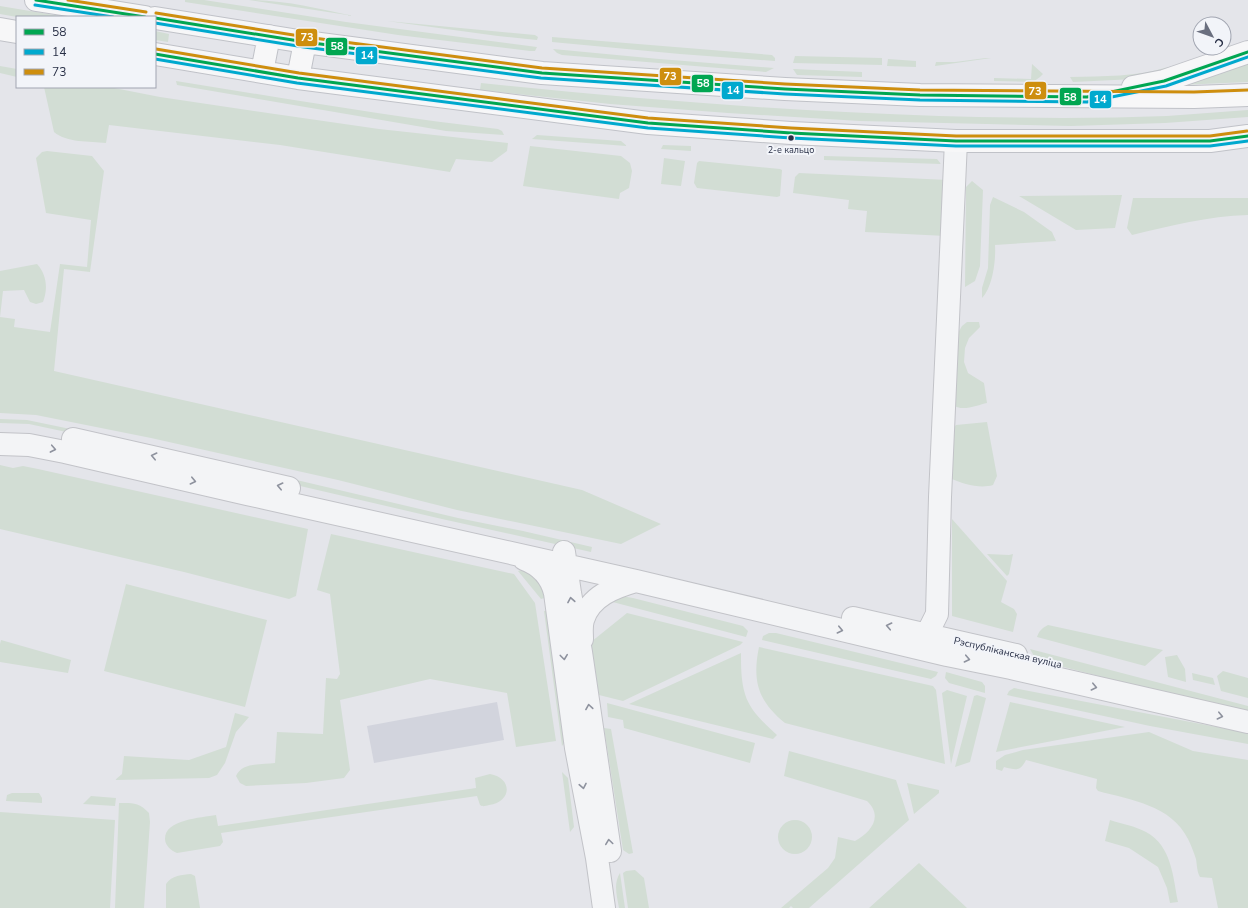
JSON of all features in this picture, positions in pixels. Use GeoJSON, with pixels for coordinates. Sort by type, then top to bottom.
{"type":"FeatureCollection","features":[{"type":"Feature","properties":{"kind":"main road"},"geometry":{"type":"LineString","coordinates":[[36,0],[139,16]]}},
{"type":"Feature","properties":{"kind":"main road"},"geometry":{"type":"LineString","coordinates":[[156,18],[305,42],[550,73],[801,90],[920,95],[1086,97],[1194,97],[1248,95]]}},
{"type":"Feature","properties":{"kind":"main road"},"geometry":{"type":"LineString","coordinates":[[0,29],[16,32]]}},
{"type":"Feature","properties":{"kind":"main road"},"geometry":{"type":"LineString","coordinates":[[262,72],[269,36]]}},
{"type":"Feature","properties":{"kind":"main road"},"geometry":{"type":"LineString","coordinates":[[298,78],[305,42]]}},
{"type":"Feature","properties":{"kind":"main road"},"geometry":{"type":"LineString","coordinates":[[1086,97],[1164,81],[1248,52]]}},
{"type":"Feature","properties":{"kind":"main road"},"geometry":{"type":"LineString","coordinates":[[156,54],[298,78],[648,122],[791,134],[956,141],[1210,140],[1248,136]]}},
{"type":"Feature","properties":{"kind":"main road"},"geometry":{"type":"LineString","coordinates":[[1210,140],[1248,152]]}},
{"type":"Feature","properties":{"kind":"street"},"geometry":{"type":"LineString","coordinates":[[927,634],[937,614],[940,497],[956,141]]}},
{"type":"Feature","properties":{"kind":"street"},"geometry":{"type":"LineString","coordinates":[[0,430],[39,433],[83,440],[562,560],[636,581],[947,656],[1011,668],[1248,722]]}},
{"type":"Feature","properties":{"kind":"street"},"geometry":{"type":"LineString","coordinates":[[0,444],[29,445],[65,452],[503,550],[562,560]]}},
{"type":"Feature","properties":{"kind":"street"},"geometry":{"type":"LineString","coordinates":[[503,550],[541,568],[548,576],[552,585],[559,618],[576,748],[597,858],[604,908]]}},
{"type":"Feature","properties":{"kind":"street"},"geometry":{"type":"LineString","coordinates":[[552,585],[562,560]]}},
{"type":"Feature","properties":{"kind":"street"},"geometry":{"type":"LineString","coordinates":[[562,560],[581,652],[618,908]]}},
{"type":"Feature","properties":{"kind":"street","name":"Рэспубліканская вуліца"},"geometry":{"type":"LineString","coordinates":[[562,560],[767,600],[927,634],[1015,655],[1248,706]]}},
{"type":"Feature","properties":{"kind":"street"},"geometry":{"type":"LineString","coordinates":[[581,652],[583,620],[589,609],[601,595],[618,586],[636,581]]}},
{"type":"Feature","properties":{"kind":"shaded area"},"geometry":{"type":"Polygon","coordinates":[[[185,0],[204,0],[346,22],[537,47],[535,51],[530,51],[398,35],[185,2],[185,0]]]}},
{"type":"Feature","properties":{"kind":"shaded area"},"geometry":{"type":"Polygon","coordinates":[[[249,0],[289,3],[354,16],[249,0]]]}},
{"type":"Feature","properties":{"kind":"shaded area"},"geometry":{"type":"Polygon","coordinates":[[[0,6],[60,16],[16,17],[0,14],[0,6]]]}},
{"type":"Feature","properties":{"kind":"shaded area"},"geometry":{"type":"Polygon","coordinates":[[[387,21],[535,35],[538,37],[537,40],[498,36],[387,21]]]}},
{"type":"Feature","properties":{"kind":"shaded area"},"geometry":{"type":"Polygon","coordinates":[[[156,31],[169,34],[168,42],[156,40],[156,31]]]}},
{"type":"Feature","properties":{"kind":"shaded area"},"geometry":{"type":"Polygon","coordinates":[[[552,37],[772,55],[775,58],[775,61],[552,42],[552,37]]]}},
{"type":"Feature","properties":{"kind":"shaded area"},"geometry":{"type":"Polygon","coordinates":[[[553,49],[774,68],[766,72],[562,55],[553,49]]]}},
{"type":"Feature","properties":{"kind":"shaded area"},"geometry":{"type":"Polygon","coordinates":[[[795,56],[882,58],[882,65],[793,63],[795,56]]]}},
{"type":"Feature","properties":{"kind":"shaded area"},"geometry":{"type":"Polygon","coordinates":[[[991,58],[935,66],[936,62],[955,62],[991,58]]]}},
{"type":"Feature","properties":{"kind":"shaded area"},"geometry":{"type":"Polygon","coordinates":[[[888,59],[916,61],[916,67],[887,66],[888,59]]]}},
{"type":"Feature","properties":{"kind":"shaded area"},"geometry":{"type":"Polygon","coordinates":[[[1248,60],[1248,82],[1179,85],[1248,60]]]}},
{"type":"Feature","properties":{"kind":"shaded area"},"geometry":{"type":"Polygon","coordinates":[[[1032,64],[1043,74],[1033,82],[994,81],[994,78],[1031,79],[1032,64]]]}},
{"type":"Feature","properties":{"kind":"shaded area"},"geometry":{"type":"Polygon","coordinates":[[[0,66],[16,69],[16,77],[0,73],[0,66]]]}},
{"type":"Feature","properties":{"kind":"shaded area"},"geometry":{"type":"Polygon","coordinates":[[[1168,67],[1152,75],[1135,79],[1073,82],[1070,77],[1144,73],[1168,67]]]}},
{"type":"Feature","properties":{"kind":"shaded area"},"geometry":{"type":"Polygon","coordinates":[[[793,69],[862,72],[862,77],[797,75],[793,69]]]}},
{"type":"Feature","properties":{"kind":"shaded area"},"geometry":{"type":"Polygon","coordinates":[[[176,81],[377,113],[498,129],[502,131],[504,135],[446,131],[177,85],[176,81]]]}},
{"type":"Feature","properties":{"kind":"shaded area"},"geometry":{"type":"Polygon","coordinates":[[[481,83],[710,104],[882,114],[968,117],[1082,118],[1167,116],[1248,110],[1248,117],[1165,123],[1071,126],[860,121],[610,104],[480,90],[481,83]]]}},
{"type":"Feature","properties":{"kind":"shaded area"},"geometry":{"type":"Polygon","coordinates":[[[44,88],[114,88],[160,97],[379,129],[508,143],[507,151],[492,162],[456,159],[450,172],[280,145],[109,125],[106,143],[72,140],[59,136],[54,132],[44,88]]]}},
{"type":"Feature","properties":{"kind":"shaded area"},"geometry":{"type":"Polygon","coordinates":[[[537,135],[621,141],[627,146],[532,139],[537,135]]]}},
{"type":"Feature","properties":{"kind":"shaded area"},"geometry":{"type":"Polygon","coordinates":[[[663,145],[691,146],[691,151],[661,149],[663,145]]]}},
{"type":"Feature","properties":{"kind":"shaded area"},"geometry":{"type":"Polygon","coordinates":[[[530,146],[621,156],[630,163],[632,171],[629,188],[620,193],[619,199],[523,186],[530,146]]]}},
{"type":"Feature","properties":{"kind":"shaded area"},"geometry":{"type":"Polygon","coordinates":[[[47,151],[92,156],[104,171],[90,272],[64,269],[54,371],[582,490],[661,524],[621,544],[457,510],[338,480],[151,438],[36,415],[0,413],[0,317],[15,319],[14,327],[50,332],[60,264],[87,267],[91,220],[46,213],[36,158],[42,152],[47,151]]]}},
{"type":"Feature","properties":{"kind":"shaded area"},"geometry":{"type":"Polygon","coordinates":[[[824,156],[937,159],[941,164],[824,160],[824,156]]]}},
{"type":"Feature","properties":{"kind":"shaded area"},"geometry":{"type":"Polygon","coordinates":[[[664,158],[685,161],[681,186],[661,184],[664,158]]]}},
{"type":"Feature","properties":{"kind":"shaded area"},"geometry":{"type":"Polygon","coordinates":[[[699,161],[780,169],[782,170],[780,196],[777,197],[697,188],[694,183],[697,163],[699,161]]]}},
{"type":"Feature","properties":{"kind":"shaded area"},"geometry":{"type":"Polygon","coordinates":[[[799,173],[948,180],[946,236],[865,232],[867,211],[848,209],[849,200],[793,193],[795,177],[799,173]]]}},
{"type":"Feature","properties":{"kind":"shaded area"},"geometry":{"type":"Polygon","coordinates":[[[972,181],[983,190],[980,266],[975,281],[965,287],[966,187],[972,181]]]}},
{"type":"Feature","properties":{"kind":"shaded area"},"geometry":{"type":"Polygon","coordinates":[[[1122,195],[1115,228],[1076,230],[1019,196],[1122,195]]]}},
{"type":"Feature","properties":{"kind":"shaded area"},"geometry":{"type":"Polygon","coordinates":[[[993,197],[1024,212],[1052,232],[1056,241],[995,245],[995,258],[991,280],[986,293],[982,298],[982,288],[988,268],[990,205],[993,197]]]}},
{"type":"Feature","properties":{"kind":"shaded area"},"geometry":{"type":"Polygon","coordinates":[[[1133,198],[1248,198],[1248,215],[1204,219],[1132,235],[1127,228],[1133,198]]]}},
{"type":"Feature","properties":{"kind":"shaded area"},"geometry":{"type":"Polygon","coordinates":[[[37,264],[45,277],[46,282],[46,292],[43,302],[36,304],[30,302],[24,290],[3,291],[0,317],[0,271],[37,264]]]}},
{"type":"Feature","properties":{"kind":"shaded area"},"geometry":{"type":"Polygon","coordinates":[[[967,322],[979,322],[980,327],[969,338],[965,348],[964,362],[968,373],[984,383],[987,403],[961,408],[953,405],[958,333],[962,326],[967,322]]]}},
{"type":"Feature","properties":{"kind":"shaded area"},"geometry":{"type":"Polygon","coordinates":[[[0,419],[27,420],[157,447],[458,518],[592,547],[591,552],[99,439],[29,424],[0,423],[0,419]]]}},
{"type":"Feature","properties":{"kind":"shaded area"},"geometry":{"type":"Polygon","coordinates":[[[987,422],[997,476],[993,485],[972,485],[950,478],[951,430],[956,425],[987,422]]]}},
{"type":"Feature","properties":{"kind":"shaded area"},"geometry":{"type":"Polygon","coordinates":[[[0,465],[13,468],[23,466],[38,469],[308,529],[296,596],[289,599],[184,572],[0,529],[0,465]]]}},
{"type":"Feature","properties":{"kind":"shaded area"},"geometry":{"type":"Polygon","coordinates":[[[952,519],[1007,581],[1001,602],[1014,609],[1017,614],[1013,632],[952,616],[952,519]]]}},
{"type":"Feature","properties":{"kind":"shaded area"},"geometry":{"type":"Polygon","coordinates":[[[331,534],[514,574],[535,603],[556,741],[516,747],[507,693],[430,679],[340,700],[350,770],[344,778],[306,783],[246,786],[240,783],[236,776],[243,768],[252,765],[275,763],[277,732],[323,734],[326,678],[337,679],[340,674],[330,594],[317,590],[331,534]]]}},
{"type":"Feature","properties":{"kind":"shaded area"},"geometry":{"type":"Polygon","coordinates":[[[987,554],[1013,554],[1009,574],[1007,576],[987,554]]]}},
{"type":"Feature","properties":{"kind":"shaded area"},"geometry":{"type":"Polygon","coordinates":[[[521,570],[535,574],[548,597],[541,599],[518,571],[521,570]]]}},
{"type":"Feature","properties":{"kind":"shaded area"},"geometry":{"type":"Polygon","coordinates":[[[126,584],[267,620],[245,707],[104,671],[126,584]]]}},
{"type":"Feature","properties":{"kind":"shaded area"},"geometry":{"type":"Polygon","coordinates":[[[621,596],[743,626],[748,631],[746,637],[605,600],[621,596]]]}},
{"type":"Feature","properties":{"kind":"shaded area"},"geometry":{"type":"Polygon","coordinates":[[[550,610],[567,739],[562,746],[544,611],[550,610]]]}},
{"type":"Feature","properties":{"kind":"shaded area"},"geometry":{"type":"Polygon","coordinates":[[[627,613],[743,642],[740,645],[623,701],[599,695],[591,642],[627,613]]]}},
{"type":"Feature","properties":{"kind":"shaded area"},"geometry":{"type":"Polygon","coordinates":[[[1048,625],[1163,650],[1145,666],[1037,637],[1041,630],[1048,625]]]}},
{"type":"Feature","properties":{"kind":"shaded area"},"geometry":{"type":"Polygon","coordinates":[[[769,633],[776,633],[938,672],[936,676],[931,679],[762,640],[763,636],[769,633]]]}},
{"type":"Feature","properties":{"kind":"shaded area"},"geometry":{"type":"Polygon","coordinates":[[[1,640],[71,660],[68,673],[0,662],[1,640]]]}},
{"type":"Feature","properties":{"kind":"shaded area"},"geometry":{"type":"Polygon","coordinates":[[[759,647],[933,686],[936,690],[945,764],[785,723],[769,707],[759,690],[756,670],[759,647]]]}},
{"type":"Feature","properties":{"kind":"shaded area"},"geometry":{"type":"Polygon","coordinates":[[[1030,649],[1248,706],[1248,713],[1040,661],[1034,656],[1030,649]]]}},
{"type":"Feature","properties":{"kind":"shaded area"},"geometry":{"type":"Polygon","coordinates":[[[741,653],[742,679],[747,700],[758,716],[777,735],[773,739],[629,704],[741,653]]]}},
{"type":"Feature","properties":{"kind":"shaded area"},"geometry":{"type":"Polygon","coordinates":[[[1177,655],[1185,669],[1186,682],[1168,677],[1165,657],[1177,655]]]}},
{"type":"Feature","properties":{"kind":"shaded area"},"geometry":{"type":"Polygon","coordinates":[[[1223,671],[1248,678],[1248,698],[1221,691],[1217,676],[1223,671]]]}},
{"type":"Feature","properties":{"kind":"shaded area"},"geometry":{"type":"Polygon","coordinates":[[[946,672],[982,682],[985,686],[985,693],[949,683],[945,678],[946,672]]]}},
{"type":"Feature","properties":{"kind":"shaded area"},"geometry":{"type":"Polygon","coordinates":[[[1192,673],[1213,678],[1215,685],[1193,680],[1192,673]]]}},
{"type":"Feature","properties":{"kind":"shaded area"},"geometry":{"type":"Polygon","coordinates":[[[1014,688],[1248,733],[1248,744],[1150,726],[1007,695],[1009,691],[1014,688]]]}},
{"type":"Feature","properties":{"kind":"shaded area"},"geometry":{"type":"Polygon","coordinates":[[[947,690],[967,696],[951,764],[942,693],[947,690]]]}},
{"type":"Feature","properties":{"kind":"shaded area"},"geometry":{"type":"Polygon","coordinates":[[[977,695],[986,698],[970,762],[955,767],[974,696],[977,695]]]}},
{"type":"Feature","properties":{"kind":"shaded area"},"geometry":{"type":"Polygon","coordinates":[[[497,702],[504,740],[374,763],[367,726],[497,702]]]}},
{"type":"Feature","properties":{"kind":"shaded area"},"geometry":{"type":"Polygon","coordinates":[[[1010,702],[1125,727],[996,752],[1010,702]]]}},
{"type":"Feature","properties":{"kind":"shaded area"},"geometry":{"type":"Polygon","coordinates":[[[607,703],[755,743],[750,763],[624,728],[623,720],[608,717],[607,703]]]}},
{"type":"Feature","properties":{"kind":"shaded area"},"geometry":{"type":"Polygon","coordinates":[[[235,713],[249,717],[236,732],[225,763],[217,775],[209,778],[115,780],[122,774],[124,756],[189,760],[226,747],[235,713]]]}},
{"type":"Feature","properties":{"kind":"shaded area"},"geometry":{"type":"Polygon","coordinates":[[[604,728],[611,729],[633,853],[629,854],[623,850],[604,728]]]}},
{"type":"Feature","properties":{"kind":"shaded area"},"geometry":{"type":"Polygon","coordinates":[[[1149,732],[1193,751],[1248,760],[1248,908],[1218,908],[1212,878],[1200,877],[1196,859],[1188,839],[1181,828],[1161,811],[1136,801],[1098,791],[1096,788],[1097,779],[1026,760],[1022,767],[1017,769],[1004,767],[1002,771],[996,769],[996,761],[1005,755],[1023,750],[1149,732]]]}},
{"type":"Feature","properties":{"kind":"shaded area"},"geometry":{"type":"Polygon","coordinates":[[[789,751],[896,780],[909,820],[809,908],[793,908],[791,906],[789,908],[781,908],[828,868],[835,858],[838,837],[855,841],[866,834],[875,819],[872,807],[867,801],[784,776],[789,751]]]}},
{"type":"Feature","properties":{"kind":"shaded area"},"geometry":{"type":"Polygon","coordinates":[[[562,772],[568,778],[574,827],[570,832],[562,772]]]}},
{"type":"Feature","properties":{"kind":"shaded area"},"geometry":{"type":"Polygon","coordinates":[[[490,774],[498,776],[503,780],[507,790],[502,799],[497,803],[485,806],[480,805],[477,796],[221,833],[223,842],[220,846],[177,853],[169,848],[165,841],[167,832],[171,827],[177,823],[193,819],[216,815],[218,826],[476,788],[475,778],[490,774]]]}},
{"type":"Feature","properties":{"kind":"shaded area"},"geometry":{"type":"Polygon","coordinates":[[[907,783],[939,790],[939,793],[914,814],[907,783]]]}},
{"type":"Feature","properties":{"kind":"shaded area"},"geometry":{"type":"Polygon","coordinates":[[[12,793],[39,793],[42,798],[42,803],[6,801],[7,795],[12,793]]]}},
{"type":"Feature","properties":{"kind":"shaded area"},"geometry":{"type":"Polygon","coordinates":[[[91,796],[116,798],[115,806],[83,804],[91,796]]]}},
{"type":"Feature","properties":{"kind":"shaded area"},"geometry":{"type":"Polygon","coordinates":[[[119,803],[132,803],[139,805],[149,813],[150,822],[144,908],[115,908],[119,803]]]}},
{"type":"Feature","properties":{"kind":"shaded area"},"geometry":{"type":"Polygon","coordinates":[[[0,812],[115,820],[110,908],[0,908],[0,812]]]}},
{"type":"Feature","properties":{"kind":"shaded area"},"geometry":{"type":"Polygon","coordinates":[[[792,820],[798,820],[802,821],[809,827],[812,837],[811,844],[805,851],[798,854],[792,854],[788,853],[781,847],[778,840],[778,834],[779,830],[785,823],[792,820]]]}},
{"type":"Feature","properties":{"kind":"shaded area"},"geometry":{"type":"Polygon","coordinates":[[[1110,820],[1142,830],[1155,838],[1161,845],[1173,873],[1178,902],[1170,903],[1167,888],[1158,867],[1129,848],[1105,841],[1110,820]]]}},
{"type":"Feature","properties":{"kind":"shaded area"},"geometry":{"type":"Polygon","coordinates":[[[919,863],[967,908],[869,908],[919,863]]]}},
{"type":"Feature","properties":{"kind":"shaded area"},"geometry":{"type":"Polygon","coordinates":[[[635,870],[644,878],[649,908],[628,908],[623,873],[626,871],[635,870]]]}},
{"type":"Feature","properties":{"kind":"shaded area"},"geometry":{"type":"Polygon","coordinates":[[[620,873],[625,908],[619,908],[617,895],[616,886],[620,873]]]}},
{"type":"Feature","properties":{"kind":"shaded area"},"geometry":{"type":"Polygon","coordinates":[[[191,874],[195,876],[200,908],[166,908],[166,884],[168,881],[174,877],[191,874]]]}},
{"type":"Feature","properties":{"kind":"transit line","name":"58"},"geometry":{"type":"LineString","coordinates":[[36,0],[139,16]]}},
{"type":"Feature","properties":{"kind":"transit line","name":"73"},"geometry":{"type":"LineString","coordinates":[[68,0],[146,12]]}},
{"type":"Feature","properties":{"kind":"transit line","name":"14"},"geometry":{"type":"LineString","coordinates":[[35,5],[106,16]]}},
{"type":"Feature","properties":{"kind":"transit line","name":"73"},"geometry":{"type":"LineString","coordinates":[[156,13],[306,37],[542,68],[785,84],[920,90],[1194,92],[1248,90]]}},
{"type":"Feature","properties":{"kind":"transit line","name":"58"},"geometry":{"type":"LineString","coordinates":[[156,18],[305,42],[542,73],[785,89],[920,95],[1087,97],[1164,81],[1248,52]]}},
{"type":"Feature","properties":{"kind":"transit line","name":"14"},"geometry":{"type":"LineString","coordinates":[[156,23],[304,47],[541,78],[785,94],[920,100],[1087,102],[1166,86],[1248,57]]}},
{"type":"Feature","properties":{"kind":"transit line","name":"73"},"geometry":{"type":"LineString","coordinates":[[156,49],[299,73],[648,118],[791,128],[956,136],[1210,136],[1247,131]]}},
{"type":"Feature","properties":{"kind":"transit line","name":"58"},"geometry":{"type":"LineString","coordinates":[[156,54],[298,78],[648,123],[791,133],[956,141],[1210,141],[1248,136]]}},
{"type":"Feature","properties":{"kind":"transit line","name":"14"},"geometry":{"type":"LineString","coordinates":[[156,59],[297,83],[648,128],[791,138],[956,146],[1210,146],[1248,141]]}},
{"type":"Feature","properties":{"kind":"place","name":"2-е кальцо"},"geometry":{"type":"Point","coordinates":[791,138]}}]}
